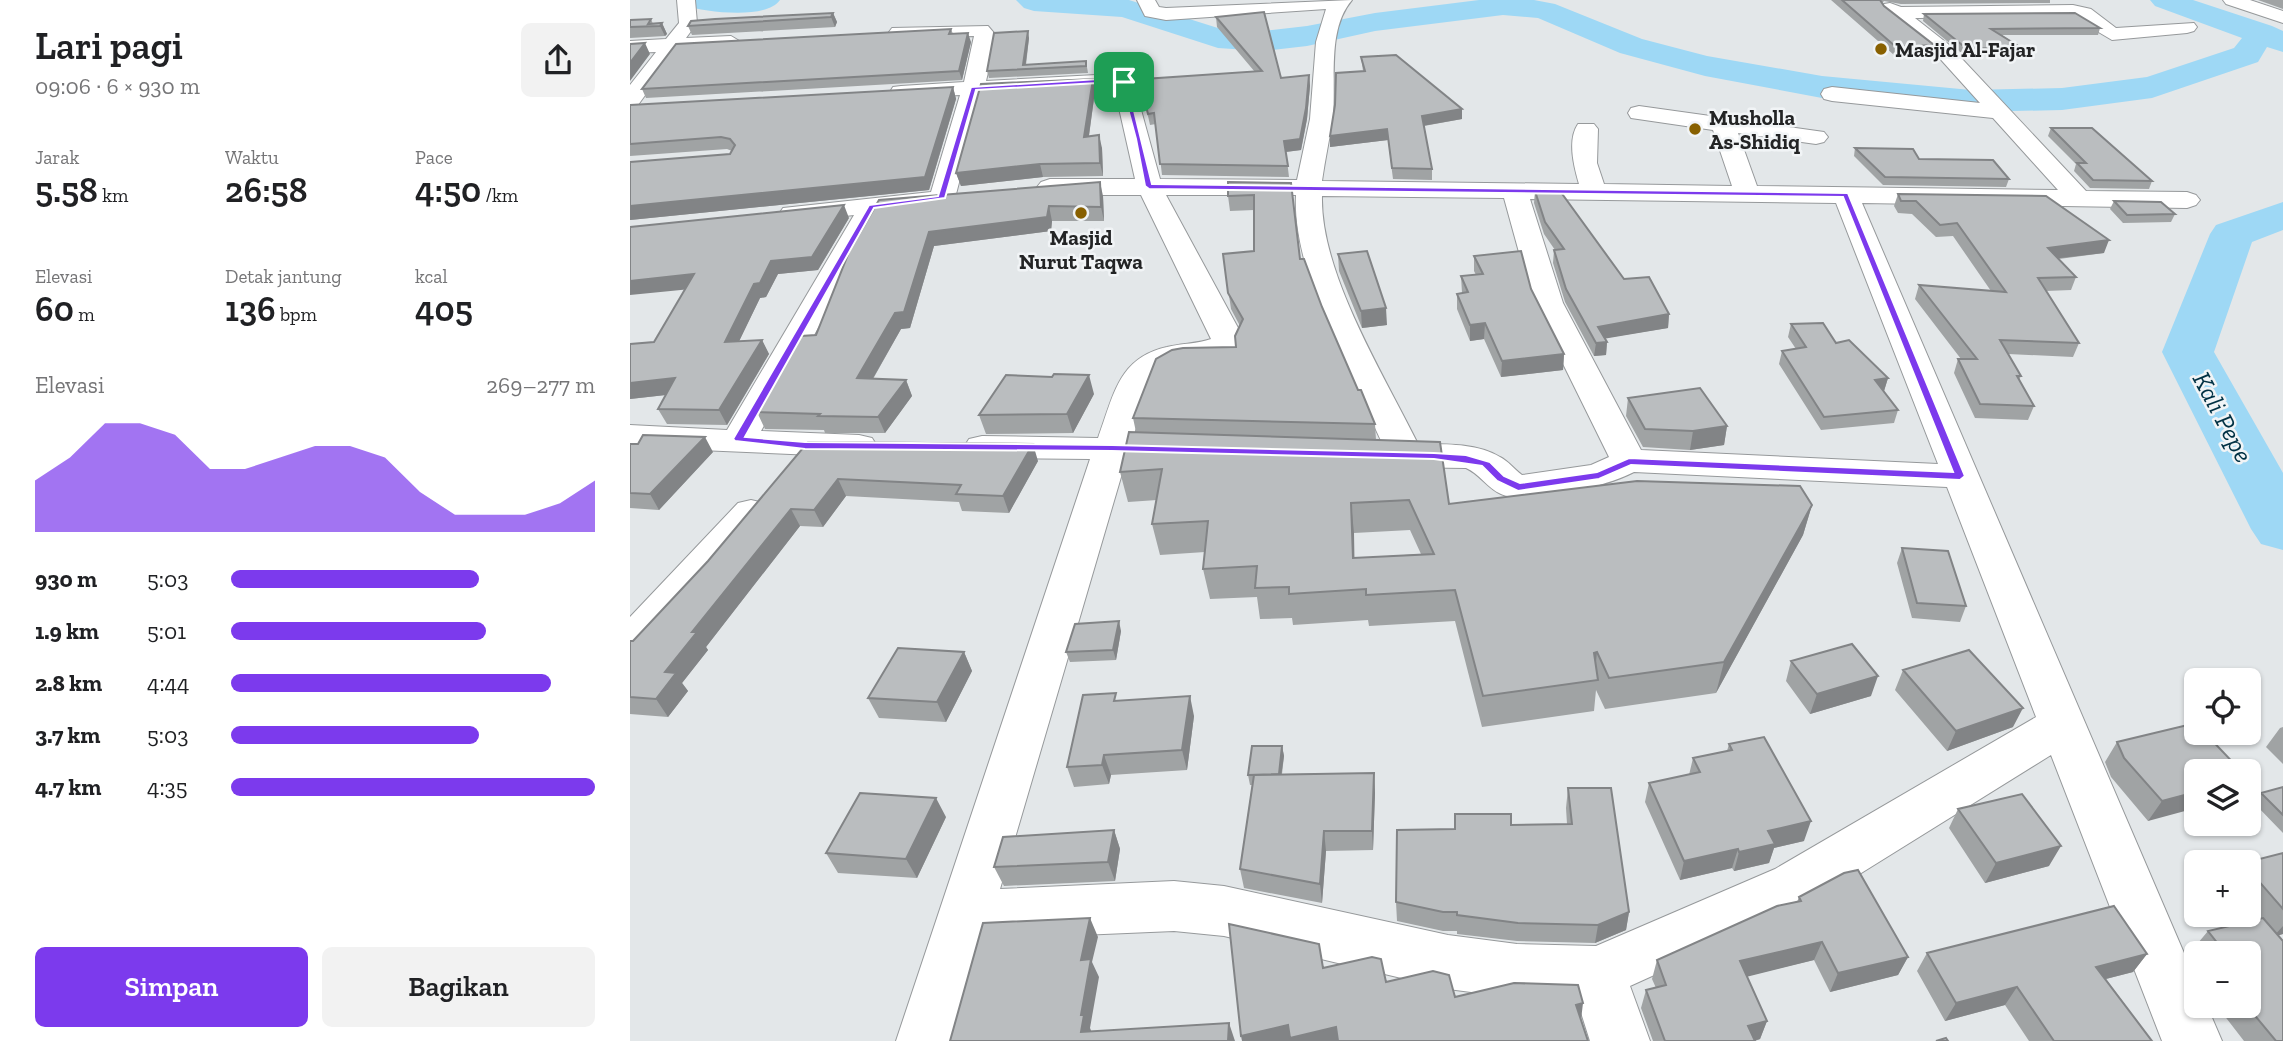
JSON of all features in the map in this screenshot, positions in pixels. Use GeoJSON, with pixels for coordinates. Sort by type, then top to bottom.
{"type":"FeatureCollection","features":[{"type":"Feature","properties":{"kind":"street"},"geometry":{"type":"LineString","coordinates":[[630,100],[675,44],[688,23],[686,0]]}},
{"type":"Feature","properties":{"kind":"street"},"geometry":{"type":"LineString","coordinates":[[1146,0],[1152,12],[1158,14],[1340,2],[1326,34],[1322,108],[1308,189],[1320,271],[1406,456]]}},
{"type":"Feature","properties":{"kind":"street"},"geometry":{"type":"LineString","coordinates":[[1880,0],[1941,48],[2078,197]]}},
{"type":"Feature","properties":{"kind":"street"},"geometry":{"type":"LineString","coordinates":[[2232,0],[2283,17]]}},
{"type":"Feature","properties":{"kind":"street"},"geometry":{"type":"LineString","coordinates":[[1897,13],[2048,5],[2084,13],[2112,34],[2186,27]]}},
{"type":"Feature","properties":{"kind":"street"},"geometry":{"type":"LineString","coordinates":[[764,216],[954,196],[984,39],[981,30],[963,28],[883,33]]}},
{"type":"Feature","properties":{"kind":"street"},"geometry":{"type":"LineString","coordinates":[[630,47],[747,41]]}},
{"type":"Feature","properties":{"kind":"street"},"geometry":{"type":"LineString","coordinates":[[885,93],[1121,80],[1126,85],[1149,186],[1227,337],[1226,344],[1219,348],[1166,355],[1144,366],[1138,376],[1112,448],[926,1041]]}},
{"type":"Feature","properties":{"kind":"street"},"geometry":{"type":"LineString","coordinates":[[1832,94],[1999,111]]}},
{"type":"Feature","properties":{"kind":"street"},"geometry":{"type":"LineString","coordinates":[[630,108],[658,106]]}},
{"type":"Feature","properties":{"kind":"street"},"geometry":{"type":"LineString","coordinates":[[1639,113],[1816,137]]}},
{"type":"Feature","properties":{"kind":"street"},"geometry":{"type":"LineString","coordinates":[[1723,124],[1747,193]]}},
{"type":"Feature","properties":{"kind":"street"},"geometry":{"type":"LineString","coordinates":[[1586,129],[1585,163],[1594,192]]}},
{"type":"Feature","properties":{"kind":"street"},"geometry":{"type":"LineString","coordinates":[[1031,189],[1094,185],[2187,200]]}},
{"type":"Feature","properties":{"kind":"street"},"geometry":{"type":"LineString","coordinates":[[1516,192],[1548,303],[1629,461]]}},
{"type":"Feature","properties":{"kind":"street"},"geometry":{"type":"LineString","coordinates":[[1846,195],[2192,1041]]}},
{"type":"Feature","properties":{"kind":"street"},"geometry":{"type":"LineString","coordinates":[[739,439],[872,206]]}},
{"type":"Feature","properties":{"kind":"street"},"geometry":{"type":"LineString","coordinates":[[630,436],[739,439],[787,468]]}},
{"type":"Feature","properties":{"kind":"street"},"geometry":{"type":"LineString","coordinates":[[630,645],[703,567],[787,468],[889,446]]}},
{"type":"Feature","properties":{"kind":"street"},"geometry":{"type":"LineString","coordinates":[[944,447],[1165,449]]}},
{"type":"Feature","properties":{"kind":"street"},"geometry":{"type":"LineString","coordinates":[[1352,455],[1477,461],[1486,464],[1509,485],[1518,487],[1599,475],[1629,461],[1960,476]]}},
{"type":"Feature","properties":{"kind":"street"},"geometry":{"type":"LineString","coordinates":[[964,915],[1174,906],[1224,911],[1448,962],[1517,971],[1597,974],[1794,886],[2063,724]]}},
{"type":"Feature","properties":{"kind":"street"},"geometry":{"type":"LineString","coordinates":[[1597,974],[1620,1041]]}},
{"type":"Feature","properties":{"kind":"building"},"geometry":{"type":"Polygon","coordinates":[[[1842,0],[1880,0],[1934,45],[1896,47],[1842,0]]]}},
{"type":"Feature","properties":{"kind":"building"},"geometry":{"type":"Polygon","coordinates":[[[1264,12],[1281,78],[1309,75],[1300,139],[1284,141],[1288,166],[1160,164],[1154,113],[1148,114],[1144,98],[1144,79],[1262,71],[1216,17],[1264,12]]]}},
{"type":"Feature","properties":{"kind":"building"},"geometry":{"type":"Polygon","coordinates":[[[833,13],[831,17],[688,26],[691,21],[833,13]]]}},
{"type":"Feature","properties":{"kind":"building"},"geometry":{"type":"Polygon","coordinates":[[[2075,13],[2100,28],[1991,29],[2020,47],[1967,49],[1924,14],[2075,13]]]}},
{"type":"Feature","properties":{"kind":"building"},"geometry":{"type":"Polygon","coordinates":[[[651,19],[648,24],[662,23],[660,26],[630,27],[630,20],[651,19]]]}},
{"type":"Feature","properties":{"kind":"building"},"geometry":{"type":"Polygon","coordinates":[[[951,29],[949,34],[968,33],[959,71],[642,89],[676,44],[951,29]]]}},
{"type":"Feature","properties":{"kind":"building"},"geometry":{"type":"Polygon","coordinates":[[[1028,31],[1023,65],[1086,61],[1086,66],[987,71],[994,33],[1028,31]]]}},
{"type":"Feature","properties":{"kind":"building"},"geometry":{"type":"Polygon","coordinates":[[[645,43],[630,63],[630,44],[645,43]]]}},
{"type":"Feature","properties":{"kind":"building"},"geometry":{"type":"Polygon","coordinates":[[[1396,55],[1462,109],[1422,116],[1432,169],[1392,168],[1387,129],[1330,136],[1336,73],[1365,71],[1361,57],[1396,55]]]}},
{"type":"Feature","properties":{"kind":"building"},"geometry":{"type":"Polygon","coordinates":[[[1093,79],[1084,137],[1099,135],[1100,163],[1040,164],[956,173],[981,84],[1093,79]]]}},
{"type":"Feature","properties":{"kind":"building"},"geometry":{"type":"Polygon","coordinates":[[[953,87],[925,177],[630,206],[630,162],[730,154],[735,145],[730,139],[721,137],[630,144],[630,105],[953,87]]]}},
{"type":"Feature","properties":{"kind":"building"},"geometry":{"type":"Polygon","coordinates":[[[2051,128],[2092,128],[2152,181],[2093,180],[2077,163],[2086,163],[2051,128]]]}},
{"type":"Feature","properties":{"kind":"building"},"geometry":{"type":"Polygon","coordinates":[[[1855,148],[1913,149],[1919,159],[1993,160],[2009,179],[1885,177],[1855,148]]]}},
{"type":"Feature","properties":{"kind":"building"},"geometry":{"type":"Polygon","coordinates":[[[1100,182],[1101,207],[1049,206],[1047,217],[929,232],[904,312],[895,313],[857,378],[906,380],[878,417],[757,412],[801,336],[816,335],[849,252],[879,200],[1100,182]]]}},
{"type":"Feature","properties":{"kind":"building"},"geometry":{"type":"Polygon","coordinates":[[[1228,182],[1291,183],[1300,259],[1304,259],[1322,307],[1375,424],[1133,418],[1156,359],[1172,350],[1183,348],[1236,347],[1235,336],[1243,319],[1228,293],[1223,254],[1254,251],[1254,195],[1228,196],[1228,182]]]}},
{"type":"Feature","properties":{"kind":"building"},"geometry":{"type":"Polygon","coordinates":[[[1535,191],[1560,191],[1624,279],[1649,277],[1669,314],[1598,327],[1607,342],[1596,343],[1566,289],[1554,250],[1564,249],[1545,222],[1535,191]]]}},
{"type":"Feature","properties":{"kind":"building"},"geometry":{"type":"Polygon","coordinates":[[[1898,194],[2046,196],[2109,240],[2048,248],[2076,277],[2038,278],[2079,343],[2000,340],[2021,376],[2017,376],[2034,406],[1980,404],[1958,359],[1977,359],[1919,285],[2006,292],[1957,223],[1940,225],[1916,201],[1901,201],[1898,194]]]}},
{"type":"Feature","properties":{"kind":"building"},"geometry":{"type":"Polygon","coordinates":[[[2114,201],[2161,202],[2175,214],[2127,215],[2114,201]]]}},
{"type":"Feature","properties":{"kind":"building"},"geometry":{"type":"Polygon","coordinates":[[[844,205],[812,257],[771,261],[760,283],[754,284],[725,342],[762,340],[719,410],[658,409],[675,378],[630,383],[630,344],[654,342],[694,274],[630,281],[630,227],[844,205]]]}},
{"type":"Feature","properties":{"kind":"building"},"geometry":{"type":"Polygon","coordinates":[[[1367,251],[1386,308],[1361,311],[1338,254],[1367,251]]]}},
{"type":"Feature","properties":{"kind":"building"},"geometry":{"type":"Polygon","coordinates":[[[1521,251],[1531,289],[1564,354],[1502,361],[1485,323],[1470,325],[1457,294],[1468,292],[1461,276],[1483,274],[1474,256],[1521,251]]]}},
{"type":"Feature","properties":{"kind":"building"},"geometry":{"type":"Polygon","coordinates":[[[1823,323],[1836,343],[1849,340],[1888,378],[1875,380],[1898,410],[1824,417],[1782,351],[1806,347],[1791,324],[1823,323]]]}},
{"type":"Feature","properties":{"kind":"building"},"geometry":{"type":"Polygon","coordinates":[[[1054,374],[1089,375],[1067,414],[979,415],[1006,375],[1052,377],[1054,374]]]}},
{"type":"Feature","properties":{"kind":"building"},"geometry":{"type":"Polygon","coordinates":[[[1700,388],[1727,426],[1693,431],[1645,429],[1628,398],[1700,388]]]}},
{"type":"Feature","properties":{"kind":"building"},"geometry":{"type":"Polygon","coordinates":[[[1129,432],[1440,442],[1449,504],[1637,481],[1800,486],[1812,505],[1724,662],[1609,678],[1597,652],[1594,653],[1598,680],[1483,696],[1455,590],[1366,595],[1366,589],[1289,594],[1289,587],[1255,588],[1257,566],[1203,569],[1208,521],[1152,524],[1162,469],[1120,472],[1129,432]],[[1409,500],[1351,503],[1353,558],[1434,554],[1409,500]]]}},
{"type":"Feature","properties":{"kind":"building"},"geometry":{"type":"Polygon","coordinates":[[[643,435],[705,437],[650,494],[630,493],[630,444],[638,444],[643,435]]]}},
{"type":"Feature","properties":{"kind":"building"},"geometry":{"type":"Polygon","coordinates":[[[808,442],[1033,444],[1003,496],[956,494],[961,485],[838,479],[814,510],[791,509],[692,632],[697,632],[665,672],[676,673],[656,699],[630,697],[630,641],[633,641],[708,561],[808,442]]]}},
{"type":"Feature","properties":{"kind":"building"},"geometry":{"type":"Polygon","coordinates":[[[1902,548],[1948,551],[1966,606],[1917,603],[1902,548]]]}},
{"type":"Feature","properties":{"kind":"building"},"geometry":{"type":"Polygon","coordinates":[[[1119,621],[1113,650],[1066,652],[1075,624],[1119,621]]]}},
{"type":"Feature","properties":{"kind":"building"},"geometry":{"type":"Polygon","coordinates":[[[1852,644],[1878,676],[1817,694],[1791,661],[1852,644]]]}},
{"type":"Feature","properties":{"kind":"building"},"geometry":{"type":"Polygon","coordinates":[[[898,648],[964,652],[937,702],[868,698],[898,648]]]}},
{"type":"Feature","properties":{"kind":"building"},"geometry":{"type":"Polygon","coordinates":[[[1969,650],[2023,708],[1956,731],[1903,670],[1969,650]]]}},
{"type":"Feature","properties":{"kind":"building"},"geometry":{"type":"Polygon","coordinates":[[[1116,693],[1114,701],[1190,696],[1182,750],[1104,755],[1102,765],[1067,767],[1083,695],[1116,693]]]}},
{"type":"Feature","properties":{"kind":"building"},"geometry":{"type":"Polygon","coordinates":[[[2184,726],[2184,745],[2216,745],[2230,759],[2184,759],[2184,795],[2162,801],[2124,758],[2117,742],[2184,726]]]}},
{"type":"Feature","properties":{"kind":"building"},"geometry":{"type":"Polygon","coordinates":[[[1764,737],[1811,821],[1768,831],[1775,844],[1684,861],[1649,783],[1700,772],[1693,758],[1732,750],[1729,744],[1764,737]]]}},
{"type":"Feature","properties":{"kind":"building"},"geometry":{"type":"Polygon","coordinates":[[[1252,746],[1282,746],[1279,774],[1248,775],[1252,746]]]}},
{"type":"Feature","properties":{"kind":"building"},"geometry":{"type":"Polygon","coordinates":[[[1374,773],[1372,831],[1324,831],[1320,884],[1240,869],[1254,775],[1374,773]]]}},
{"type":"Feature","properties":{"kind":"building"},"geometry":{"type":"Polygon","coordinates":[[[2283,787],[2283,815],[2261,793],[2283,787]]]}},
{"type":"Feature","properties":{"kind":"building"},"geometry":{"type":"Polygon","coordinates":[[[1568,788],[1611,788],[1629,912],[1598,925],[1518,923],[1457,915],[1457,912],[1443,912],[1396,902],[1397,830],[1455,829],[1455,814],[1511,814],[1511,825],[1572,824],[1568,788]]]}},
{"type":"Feature","properties":{"kind":"building"},"geometry":{"type":"Polygon","coordinates":[[[860,793],[936,798],[906,859],[826,853],[860,793]]]}},
{"type":"Feature","properties":{"kind":"building"},"geometry":{"type":"Polygon","coordinates":[[[2022,794],[2061,846],[1996,863],[1958,809],[2022,794]]]}},
{"type":"Feature","properties":{"kind":"building"},"geometry":{"type":"Polygon","coordinates":[[[1114,830],[1108,862],[994,867],[1003,837],[1114,830]]]}},
{"type":"Feature","properties":{"kind":"building"},"geometry":{"type":"Polygon","coordinates":[[[2283,853],[2283,909],[2261,884],[2261,859],[2283,853]]]}},
{"type":"Feature","properties":{"kind":"building"},"geometry":{"type":"Polygon","coordinates":[[[1858,870],[1908,957],[1838,973],[1822,942],[1740,961],[1767,1021],[1748,1026],[1755,1041],[1665,1041],[1646,990],[1666,985],[1657,960],[1777,906],[1801,901],[1799,897],[1844,873],[1858,870]]]}},
{"type":"Feature","properties":{"kind":"building"},"geometry":{"type":"Polygon","coordinates":[[[2114,906],[2147,954],[2096,967],[2152,1041],[2054,1041],[2017,987],[1956,1003],[1927,953],[2114,906]]]}},
{"type":"Feature","properties":{"kind":"building"},"geometry":{"type":"Polygon","coordinates":[[[1090,918],[1081,960],[1091,959],[1081,1015],[1084,1015],[1081,1032],[1229,1023],[1228,1041],[950,1041],[983,923],[1090,918]]]}},
{"type":"Feature","properties":{"kind":"building"},"geometry":{"type":"Polygon","coordinates":[[[2261,918],[2283,941],[2283,1041],[2276,1041],[2257,1018],[2261,1018],[2261,941],[2216,941],[2208,931],[2225,927],[2261,927],[2261,918]]]}},
{"type":"Feature","properties":{"kind":"building"},"geometry":{"type":"Polygon","coordinates":[[[1229,924],[1319,944],[1323,968],[1372,957],[1381,959],[1386,982],[1433,971],[1449,975],[1455,997],[1514,983],[1578,985],[1583,1003],[1576,1005],[1588,1041],[1338,1041],[1336,1027],[1290,1038],[1288,1025],[1241,1036],[1229,924]]]}},
{"type":"Feature","properties":{"kind":"waterway"},"geometry":{"type":"LineString","coordinates":[[695,0],[752,4],[765,0]]}},
{"type":"Feature","properties":{"kind":"waterway"},"geometry":{"type":"LineString","coordinates":[[1031,0],[1125,8],[1218,38],[1263,41],[1307,36],[1375,22],[1503,6],[1544,10],[1631,46],[1705,66],[1822,87],[1971,101],[2062,99],[2152,87],[2246,55],[2260,34]]}},
{"type":"Feature","properties":{"kind":"waterway","name":"Kali Pepe"},"geometry":{"type":"LineString","coordinates":[[2165,0],[2260,34]]}},
{"type":"Feature","properties":{"kind":"waterway","name":"Kali Pepe"},"geometry":{"type":"LineString","coordinates":[[2260,34],[2283,42]]}},
{"type":"Feature","properties":{"kind":"waterway","name":"Kali Pepe"},"geometry":{"type":"LineString","coordinates":[[2283,215],[2232,234],[2188,352],[2283,529]]}},
{"type":"Feature","properties":{"kind":"place","name":"Masjid Al-Fajar"},"geometry":{"type":"Point","coordinates":[1881,49]}},
{"type":"Feature","properties":{"kind":"place","name":"Musholla As-Shidiq"},"geometry":{"type":"Point","coordinates":[1695,129]}},
{"type":"Feature","properties":{"kind":"place","name":"Masjid Nurut Taqwa"},"geometry":{"type":"Point","coordinates":[1081,213]}},
{"type":"Feature","properties":{"kind":"route"},"geometry":{"type":"LineString","coordinates":[[1115,80],[1124,82],[1149,186],[1846,195],[1960,476],[1629,461],[1615,470],[1599,475],[1518,487],[1509,485],[1486,464],[1434,456],[1112,448],[805,446],[739,439],[872,206],[942,198],[973,88],[1115,80]]}}]}
